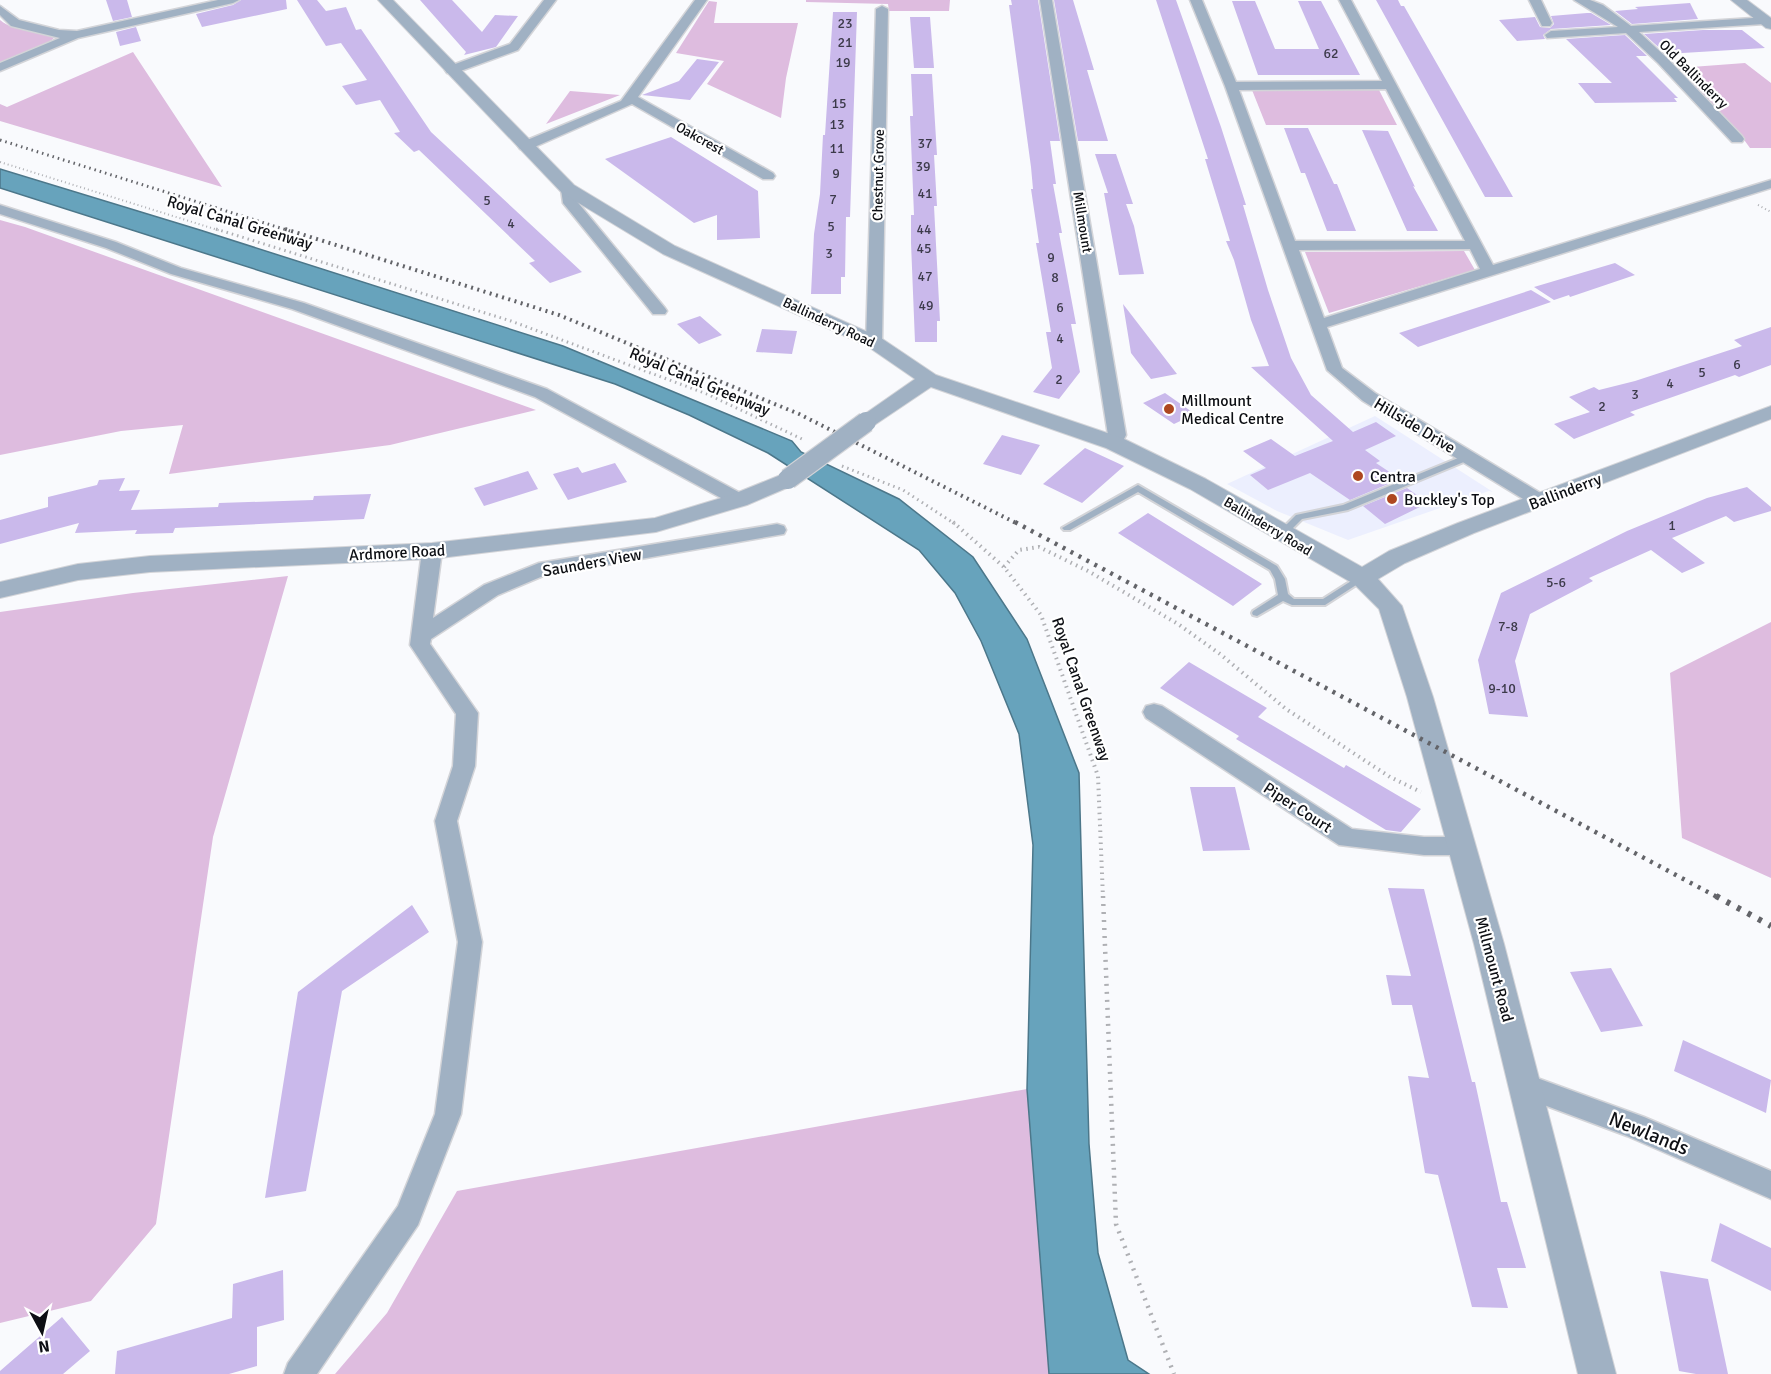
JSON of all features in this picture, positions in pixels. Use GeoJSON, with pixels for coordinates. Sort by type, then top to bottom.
{"type":"FeatureCollection","features":[{"type":"Feature","properties":{"kind":"street"},"geometry":{"type":"LineString","coordinates":[[0,67],[77,34],[160,12],[233,0]]}},
{"type":"Feature","properties":{"kind":"street","name":"Ballinderry Road"},"geometry":{"type":"LineString","coordinates":[[385,0],[568,189],[669,250],[874,342],[929,379],[1114,443],[1198,484],[1362,578]]}},
{"type":"Feature","properties":{"kind":"street"},"geometry":{"type":"LineString","coordinates":[[451,70],[514,47],[550,0]]}},
{"type":"Feature","properties":{"kind":"street"},"geometry":{"type":"LineString","coordinates":[[525,146],[626,104],[632,99],[673,37],[701,0]]}},
{"type":"Feature","properties":{"kind":"street","name":"Millmount"},"geometry":{"type":"LineString","coordinates":[[1046,0],[1117,435],[1114,443]]}},
{"type":"Feature","properties":{"kind":"street","name":"Hillside Drive"},"geometry":{"type":"LineString","coordinates":[[1196,0],[1231,86],[1335,370],[1369,397],[1540,501]]}},
{"type":"Feature","properties":{"kind":"street"},"geometry":{"type":"LineString","coordinates":[[1345,0],[1489,271]]}},
{"type":"Feature","properties":{"kind":"street","name":"Old Ballinderry"},"geometry":{"type":"LineString","coordinates":[[1534,0],[1548,29],[1629,30],[1768,23]]}},
{"type":"Feature","properties":{"kind":"street"},"geometry":{"type":"LineString","coordinates":[[1580,0],[1606,12],[1629,30]]}},
{"type":"Feature","properties":{"kind":"street"},"geometry":{"type":"LineString","coordinates":[[1738,0],[1768,23]]}},
{"type":"Feature","properties":{"kind":"street"},"geometry":{"type":"LineString","coordinates":[[0,9],[15,23],[59,34],[77,34]]}},
{"type":"Feature","properties":{"kind":"street","name":"Chestnut Grove"},"geometry":{"type":"LineString","coordinates":[[874,342],[882,9]]}},
{"type":"Feature","properties":{"kind":"street","name":"Old Ballinderry"},"geometry":{"type":"LineString","coordinates":[[1629,30],[1737,139]]}},
{"type":"Feature","properties":{"kind":"street"},"geometry":{"type":"LineString","coordinates":[[1231,86],[1391,85]]}},
{"type":"Feature","properties":{"kind":"street","name":"Oakcrest"},"geometry":{"type":"LineString","coordinates":[[632,99],[768,176]]}},
{"type":"Feature","properties":{"kind":"street"},"geometry":{"type":"LineString","coordinates":[[1317,325],[1769,184]]}},
{"type":"Feature","properties":{"kind":"street"},"geometry":{"type":"LineString","coordinates":[[568,189],[568,200],[659,311]]}},
{"type":"Feature","properties":{"kind":"street"},"geometry":{"type":"LineString","coordinates":[[0,208],[111,245],[176,271],[298,306],[541,393],[739,500]]}},
{"type":"Feature","properties":{"kind":"street"},"geometry":{"type":"LineString","coordinates":[[1290,246],[1475,245]]}},
{"type":"Feature","properties":{"kind":"street","name":"Ardmore Road"},"geometry":{"type":"LineString","coordinates":[[0,590],[78,572],[150,564],[432,551],[656,525],[739,500],[788,479],[929,379]]}},
{"type":"Feature","properties":{"kind":"street","name":"Ballinderry"},"geometry":{"type":"LineString","coordinates":[[1362,578],[1397,556],[1771,412]]}},
{"type":"Feature","properties":{"kind":"street","name":"Saunders View"},"geometry":{"type":"LineString","coordinates":[[422,635],[491,590],[539,570],[777,530]]}},
{"type":"Feature","properties":{"kind":"street"},"geometry":{"type":"LineString","coordinates":[[299,1374],[408,1215],[448,1114],[470,942],[446,821],[464,765],[466,712],[420,645],[432,551]]}},
{"type":"Feature","properties":{"kind":"street","name":"Millmount Road"},"geometry":{"type":"LineString","coordinates":[[1362,578],[1390,606],[1420,697],[1526,1086],[1597,1374]]}},
{"type":"Feature","properties":{"kind":"street","name":"Piper Court"},"geometry":{"type":"LineString","coordinates":[[1154,712],[1347,838],[1424,846],[1461,846]]}},
{"type":"Feature","properties":{"kind":"street","name":"Newlands"},"geometry":{"type":"LineString","coordinates":[[1526,1086],[1634,1126],[1771,1185]]}},
{"type":"Feature","properties":{"kind":"lane"},"geometry":{"type":"LineString","coordinates":[[1282,534],[1299,517],[1345,508],[1467,457]]}},
{"type":"Feature","properties":{"kind":"lane"},"geometry":{"type":"LineString","coordinates":[[1067,528],[1138,488],[1274,568],[1280,579],[1283,596],[1292,602],[1325,602],[1362,578]]}},
{"type":"Feature","properties":{"kind":"lane"},"geometry":{"type":"LineString","coordinates":[[1257,613],[1283,596]]}},
{"type":"Feature","properties":{"kind":"path","name":"Royal Canal Greenway"},"geometry":{"type":"LineString","coordinates":[[0,162],[511,321],[707,394],[802,439],[808,450]]}},
{"type":"Feature","properties":{"kind":"path","name":"Royal Canal Greenway"},"geometry":{"type":"LineString","coordinates":[[834,463],[903,490],[957,525],[1005,567],[1041,615],[1098,776],[1116,1224],[1174,1374]]}},
{"type":"Feature","properties":{"kind":"path"},"geometry":{"type":"LineString","coordinates":[[1005,567],[1019,550],[1039,547],[1088,571],[1178,624],[1220,654],[1286,709],[1325,736],[1390,777],[1450,806]]}},
{"type":"Feature","properties":{"kind":"shaded area"},"geometry":{"type":"Polygon","coordinates":[[[806,0],[950,0],[949,11],[889,11],[888,4],[806,2],[806,0]]]}},
{"type":"Feature","properties":{"kind":"shaded area"},"geometry":{"type":"Polygon","coordinates":[[[709,1],[717,2],[714,23],[798,23],[786,78],[781,118],[707,84],[724,61],[676,53],[709,1]]]}},
{"type":"Feature","properties":{"kind":"shaded area"},"geometry":{"type":"Polygon","coordinates":[[[0,20],[13,27],[54,38],[47,44],[0,63],[0,20]]]}},
{"type":"Feature","properties":{"kind":"shaded area"},"geometry":{"type":"Polygon","coordinates":[[[133,52],[222,187],[0,121],[0,104],[7,107],[133,52]]]}},
{"type":"Feature","properties":{"kind":"shaded area"},"geometry":{"type":"Polygon","coordinates":[[[1745,63],[1771,83],[1771,148],[1750,148],[1678,68],[1745,63]]]}},
{"type":"Feature","properties":{"kind":"shaded area"},"geometry":{"type":"Polygon","coordinates":[[[1252,90],[1379,90],[1397,125],[1266,125],[1252,90]]]}},
{"type":"Feature","properties":{"kind":"shaded area"},"geometry":{"type":"Polygon","coordinates":[[[570,91],[620,95],[546,124],[570,91]]]}},
{"type":"Feature","properties":{"kind":"shaded area"},"geometry":{"type":"Polygon","coordinates":[[[0,220],[536,410],[390,445],[169,474],[183,425],[121,431],[0,455],[0,220]]]}},
{"type":"Feature","properties":{"kind":"shaded area"},"geometry":{"type":"Polygon","coordinates":[[[1464,251],[1475,270],[1329,313],[1305,252],[1464,251]]]}},
{"type":"Feature","properties":{"kind":"shaded area"},"geometry":{"type":"Polygon","coordinates":[[[1375,416],[1493,492],[1489,491],[1348,540],[1277,511],[1227,484],[1375,416]]]}},
{"type":"Feature","properties":{"kind":"shaded area"},"geometry":{"type":"Polygon","coordinates":[[[288,576],[213,837],[156,1224],[91,1301],[0,1323],[0,612],[133,593],[288,576]]]}},
{"type":"Feature","properties":{"kind":"shaded area"},"geometry":{"type":"Polygon","coordinates":[[[1771,622],[1771,878],[1682,838],[1670,673],[1771,622]]]}},
{"type":"Feature","properties":{"kind":"shaded area"},"geometry":{"type":"Polygon","coordinates":[[[1027,1089],[1049,1374],[335,1374],[387,1313],[457,1191],[1027,1089]]]}},
{"type":"Feature","properties":{"kind":"water"},"geometry":{"type":"Polygon","coordinates":[[[0,169],[563,346],[792,441],[801,452],[899,499],[973,557],[1027,639],[1079,773],[1089,1144],[1098,1253],[1128,1360],[1149,1374],[1049,1374],[1027,1089],[1033,845],[1019,734],[981,641],[955,593],[919,550],[768,453],[689,415],[615,384],[0,188],[0,169]]]}},
{"type":"Feature","properties":{"kind":"building"},"geometry":{"type":"Polygon","coordinates":[[[106,0],[127,0],[132,17],[113,21],[106,0]]]}},
{"type":"Feature","properties":{"kind":"building"},"geometry":{"type":"Polygon","coordinates":[[[241,0],[286,0],[287,9],[202,27],[196,14],[233,5],[241,0]]]}},
{"type":"Feature","properties":{"kind":"building"},"geometry":{"type":"Polygon","coordinates":[[[297,0],[317,0],[326,11],[346,7],[356,30],[361,29],[431,132],[582,272],[550,283],[529,263],[535,261],[419,150],[414,152],[394,133],[400,132],[380,100],[356,105],[342,86],[367,80],[341,43],[326,46],[297,0]]]}},
{"type":"Feature","properties":{"kind":"building"},"geometry":{"type":"Polygon","coordinates":[[[420,0],[452,0],[482,32],[495,15],[518,16],[496,47],[464,55],[466,52],[420,0]]]}},
{"type":"Feature","properties":{"kind":"building"},"geometry":{"type":"Polygon","coordinates":[[[1011,0],[1038,0],[1060,141],[1050,141],[1056,184],[1053,184],[1062,233],[1059,233],[1076,324],[1071,324],[1080,372],[1059,399],[1033,392],[1052,368],[1046,332],[1051,332],[1036,243],[1039,243],[1009,5],[1012,5],[1011,0]]]}},
{"type":"Feature","properties":{"kind":"building"},"geometry":{"type":"Polygon","coordinates":[[[1054,0],[1073,0],[1094,70],[1087,70],[1108,141],[1078,141],[1054,0]]]}},
{"type":"Feature","properties":{"kind":"building"},"geometry":{"type":"Polygon","coordinates":[[[1156,0],[1176,0],[1221,127],[1246,205],[1243,205],[1268,290],[1291,358],[1311,395],[1353,432],[1376,422],[1396,436],[1365,450],[1380,461],[1376,463],[1400,479],[1350,500],[1310,473],[1268,490],[1250,475],[1266,468],[1243,451],[1271,439],[1295,456],[1333,441],[1251,367],[1269,366],[1251,320],[1234,260],[1226,241],[1230,241],[1205,159],[1208,159],[1156,0]]]}},
{"type":"Feature","properties":{"kind":"building"},"geometry":{"type":"Polygon","coordinates":[[[1376,0],[1398,0],[1401,6],[1404,6],[1513,197],[1485,197],[1376,0]]]}},
{"type":"Feature","properties":{"kind":"building"},"geometry":{"type":"Polygon","coordinates":[[[1232,1],[1255,1],[1275,49],[1319,49],[1298,1],[1321,1],[1360,75],[1258,75],[1232,1]]]}},
{"type":"Feature","properties":{"kind":"building"},"geometry":{"type":"Polygon","coordinates":[[[1690,3],[1698,19],[1632,24],[1615,11],[1638,9],[1635,7],[1690,3]]]}},
{"type":"Feature","properties":{"kind":"building"},"geometry":{"type":"Polygon","coordinates":[[[833,12],[857,12],[850,217],[846,217],[845,277],[841,277],[841,294],[811,294],[814,234],[820,194],[833,12]]]}},
{"type":"Feature","properties":{"kind":"building"},"geometry":{"type":"Polygon","coordinates":[[[1591,13],[1611,25],[1551,29],[1543,35],[1545,39],[1517,41],[1499,20],[1535,17],[1540,27],[1550,28],[1554,24],[1551,16],[1591,13]]]}},
{"type":"Feature","properties":{"kind":"building"},"geometry":{"type":"Polygon","coordinates":[[[910,17],[930,17],[934,68],[914,68],[910,17]]]}},
{"type":"Feature","properties":{"kind":"building"},"geometry":{"type":"Polygon","coordinates":[[[136,27],[141,41],[120,46],[116,32],[136,27]]]}},
{"type":"Feature","properties":{"kind":"building"},"geometry":{"type":"Polygon","coordinates":[[[1742,30],[1765,48],[1666,54],[1644,34],[1742,30]]]}},
{"type":"Feature","properties":{"kind":"building"},"geometry":{"type":"Polygon","coordinates":[[[1625,35],[1647,56],[1636,56],[1678,98],[1674,98],[1677,102],[1595,103],[1578,83],[1612,83],[1566,39],[1625,35]]]}},
{"type":"Feature","properties":{"kind":"building"},"geometry":{"type":"Polygon","coordinates":[[[697,59],[719,62],[690,100],[642,95],[679,81],[697,59]]]}},
{"type":"Feature","properties":{"kind":"building"},"geometry":{"type":"Polygon","coordinates":[[[911,74],[932,74],[937,155],[934,155],[937,206],[934,206],[940,321],[937,321],[937,342],[915,342],[911,243],[911,215],[914,215],[910,116],[913,116],[911,74]]]}},
{"type":"Feature","properties":{"kind":"building"},"geometry":{"type":"Polygon","coordinates":[[[1284,128],[1308,128],[1334,184],[1337,184],[1356,231],[1327,231],[1305,173],[1301,173],[1284,128]]]}},
{"type":"Feature","properties":{"kind":"building"},"geometry":{"type":"Polygon","coordinates":[[[1362,130],[1388,131],[1415,187],[1413,186],[1438,231],[1407,231],[1362,130]]]}},
{"type":"Feature","properties":{"kind":"building"},"geometry":{"type":"Polygon","coordinates":[[[671,137],[758,191],[760,238],[717,240],[717,215],[694,223],[605,159],[671,137]]]}},
{"type":"Feature","properties":{"kind":"building"},"geometry":{"type":"Polygon","coordinates":[[[1095,154],[1116,154],[1133,204],[1126,204],[1134,226],[1144,274],[1119,275],[1104,193],[1108,193],[1095,154]]]}},
{"type":"Feature","properties":{"kind":"building"},"geometry":{"type":"Polygon","coordinates":[[[1615,263],[1635,275],[1570,297],[1569,295],[1554,300],[1534,287],[1615,263]]]}},
{"type":"Feature","properties":{"kind":"building"},"geometry":{"type":"Polygon","coordinates":[[[1531,290],[1551,302],[1418,347],[1399,333],[1531,290]]]}},
{"type":"Feature","properties":{"kind":"building"},"geometry":{"type":"Polygon","coordinates":[[[1123,304],[1177,374],[1151,379],[1131,353],[1123,304]]]}},
{"type":"Feature","properties":{"kind":"building"},"geometry":{"type":"Polygon","coordinates":[[[700,316],[722,335],[699,344],[677,324],[700,316]]]}},
{"type":"Feature","properties":{"kind":"building"},"geometry":{"type":"Polygon","coordinates":[[[1771,327],[1771,365],[1739,377],[1735,375],[1630,412],[1635,415],[1574,439],[1554,424],[1590,412],[1569,397],[1594,387],[1599,390],[1635,381],[1742,346],[1734,340],[1771,327]]]}},
{"type":"Feature","properties":{"kind":"building"},"geometry":{"type":"Polygon","coordinates":[[[762,329],[797,331],[792,354],[756,352],[762,329]]]}},
{"type":"Feature","properties":{"kind":"building","name":"Millmount Medical Centre"},"geometry":{"type":"Polygon","coordinates":[[[1165,393],[1195,414],[1174,424],[1143,403],[1165,393]]]}},
{"type":"Feature","properties":{"kind":"building"},"geometry":{"type":"Polygon","coordinates":[[[1002,435],[1040,445],[1021,475],[983,464],[1002,435]]]}},
{"type":"Feature","properties":{"kind":"building"},"geometry":{"type":"Polygon","coordinates":[[[1085,448],[1124,466],[1082,503],[1043,484],[1085,448]]]}},
{"type":"Feature","properties":{"kind":"building"},"geometry":{"type":"Polygon","coordinates":[[[615,463],[627,482],[568,500],[553,474],[578,467],[582,473],[615,463]]]}},
{"type":"Feature","properties":{"kind":"building"},"geometry":{"type":"Polygon","coordinates":[[[528,471],[538,489],[484,506],[474,488],[528,471]]]}},
{"type":"Feature","properties":{"kind":"building"},"geometry":{"type":"Polygon","coordinates":[[[125,478],[119,491],[140,490],[131,510],[218,507],[219,503],[313,500],[314,496],[371,494],[364,519],[175,528],[173,533],[135,534],[137,530],[75,533],[79,523],[0,544],[0,520],[48,507],[48,497],[97,485],[99,480],[125,478]]]}},
{"type":"Feature","properties":{"kind":"building"},"geometry":{"type":"Polygon","coordinates":[[[1747,487],[1771,507],[1771,511],[1734,522],[1726,516],[1672,538],[1705,563],[1682,573],[1651,550],[1589,578],[1593,581],[1530,614],[1515,661],[1528,717],[1489,714],[1478,660],[1501,593],[1627,531],[1707,498],[1747,487]]]}},
{"type":"Feature","properties":{"kind":"building"},"geometry":{"type":"Polygon","coordinates":[[[1407,488],[1428,503],[1385,524],[1363,506],[1407,488]]]}},
{"type":"Feature","properties":{"kind":"building"},"geometry":{"type":"Polygon","coordinates":[[[1148,513],[1262,584],[1233,606],[1118,533],[1148,513]]]}},
{"type":"Feature","properties":{"kind":"building"},"geometry":{"type":"Polygon","coordinates":[[[1189,662],[1267,708],[1258,717],[1344,768],[1346,765],[1421,809],[1401,832],[1386,830],[1236,739],[1239,736],[1160,688],[1189,662]]]}},
{"type":"Feature","properties":{"kind":"building"},"geometry":{"type":"Polygon","coordinates":[[[1190,787],[1235,787],[1250,850],[1203,851],[1190,787]]]}},
{"type":"Feature","properties":{"kind":"building"},"geometry":{"type":"Polygon","coordinates":[[[1388,888],[1424,889],[1472,1082],[1475,1082],[1501,1202],[1507,1202],[1526,1268],[1497,1268],[1508,1308],[1472,1307],[1438,1175],[1425,1173],[1408,1076],[1429,1078],[1412,1005],[1392,1005],[1386,975],[1411,976],[1388,888]]]}},
{"type":"Feature","properties":{"kind":"building"},"geometry":{"type":"Polygon","coordinates":[[[412,905],[429,932],[342,991],[306,1191],[265,1198],[298,992],[412,905]]]}},
{"type":"Feature","properties":{"kind":"building"},"geometry":{"type":"Polygon","coordinates":[[[1611,968],[1643,1026],[1601,1032],[1570,972],[1611,968]]]}},
{"type":"Feature","properties":{"kind":"building"},"geometry":{"type":"Polygon","coordinates":[[[1683,1040],[1771,1080],[1766,1113],[1674,1071],[1683,1040]]]}},
{"type":"Feature","properties":{"kind":"building"},"geometry":{"type":"Polygon","coordinates":[[[1720,1223],[1771,1248],[1771,1291],[1711,1261],[1720,1223]]]}},
{"type":"Feature","properties":{"kind":"building"},"geometry":{"type":"Polygon","coordinates":[[[283,1270],[284,1320],[257,1327],[257,1366],[229,1374],[115,1374],[117,1351],[232,1318],[233,1284],[283,1270]]]}},
{"type":"Feature","properties":{"kind":"building"},"geometry":{"type":"Polygon","coordinates":[[[1660,1271],[1708,1279],[1728,1374],[1696,1374],[1679,1371],[1660,1271]]]}},
{"type":"Feature","properties":{"kind":"building"},"geometry":{"type":"Polygon","coordinates":[[[62,1317],[90,1351],[63,1374],[0,1374],[0,1371],[62,1317]]]}},
{"type":"Feature","properties":{"kind":"railway"},"geometry":{"type":"LineString","coordinates":[[0,140],[290,231]]}},
{"type":"Feature","properties":{"kind":"railway"},"geometry":{"type":"LineString","coordinates":[[285,229],[559,315],[799,414],[1018,524]]}},
{"type":"Feature","properties":{"kind":"railway"},"geometry":{"type":"LineString","coordinates":[[1015,522],[1719,898]]}},
{"type":"Feature","properties":{"kind":"railway"},"geometry":{"type":"LineString","coordinates":[[1716,896],[1771,926]]}},
{"type":"Feature","properties":{"kind":"place","name":"Millmount Medical Centre"},"geometry":{"type":"Point","coordinates":[1169,409]}},
{"type":"Feature","properties":{"kind":"place","name":"Centra"},"geometry":{"type":"Point","coordinates":[1358,476]}},
{"type":"Feature","properties":{"kind":"place","name":"Buckley's Top"},"geometry":{"type":"Point","coordinates":[1392,499]}}]}
